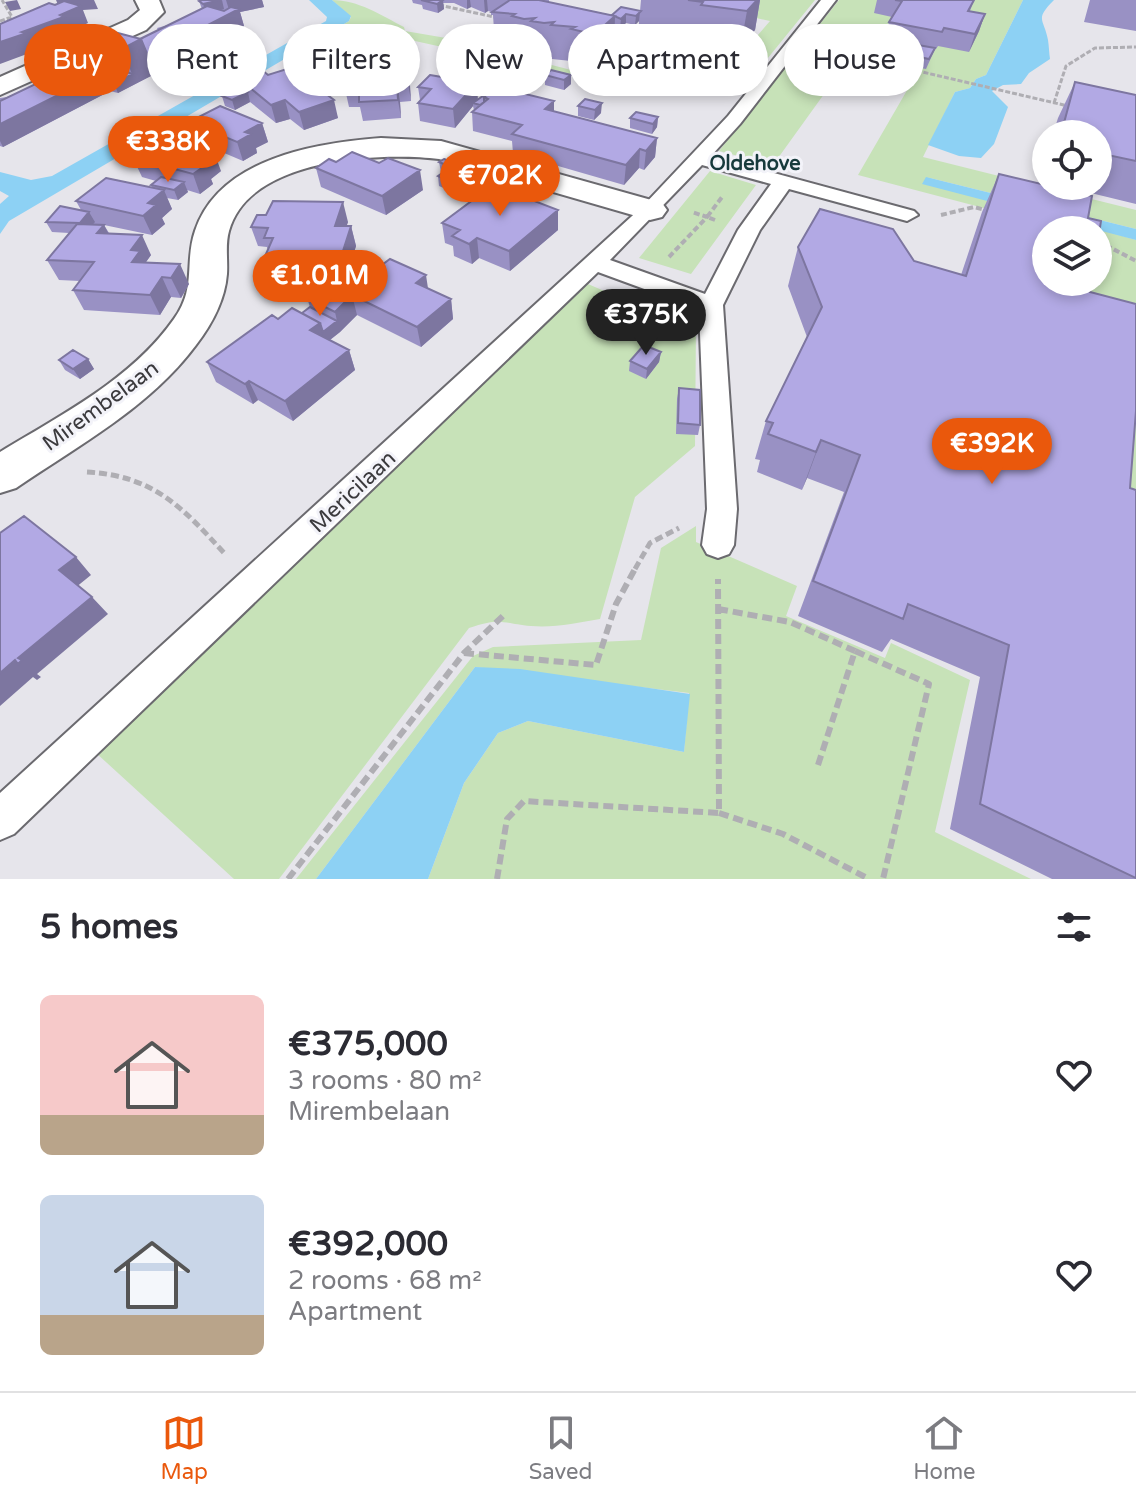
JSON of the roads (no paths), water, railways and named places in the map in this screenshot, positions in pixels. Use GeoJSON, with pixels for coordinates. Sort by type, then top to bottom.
{"type":"FeatureCollection","features":[{"type":"Feature","properties":{"kind":"street"},"geometry":{"type":"LineString","coordinates":[[0,87],[137,25],[152,12],[147,0]]}},
{"type":"Feature","properties":{"kind":"street","name":"Mirembelaan"},"geometry":{"type":"LineString","coordinates":[[0,475],[105,406],[161,361],[181,338],[206,294],[210,273],[210,238],[220,215],[251,184],[302,159],[349,148],[418,146],[650,210]]}},
{"type":"Feature","properties":{"kind":"lane","name":"Mericilaan"},"geometry":{"type":"LineString","coordinates":[[0,820],[650,210],[701,159],[829,0]]}},
{"type":"Feature","properties":{"kind":"lane"},"geometry":{"type":"LineString","coordinates":[[701,159],[907,215]]}},
{"type":"Feature","properties":{"kind":"lane"},"geometry":{"type":"LineString","coordinates":[[718,545],[722,509],[711,305],[749,230],[784,181]]}},
{"type":"Feature","properties":{"kind":"lane"},"geometry":{"type":"LineString","coordinates":[[596,263],[711,305]]}},
{"type":"Feature","properties":{"kind":"water"},"geometry":{"type":"Polygon","coordinates":[[[309,0],[332,0],[351,16],[344,24],[321,24],[327,17],[309,0]]]}},
{"type":"Feature","properties":{"kind":"water"},"geometry":{"type":"Polygon","coordinates":[[[1023,0],[1054,0],[1042,16],[1050,59],[1029,73],[1021,84],[1003,85],[992,91],[1008,107],[994,144],[981,158],[959,156],[928,145],[955,92],[970,88],[976,79],[986,75],[1023,0]]]}},
{"type":"Feature","properties":{"kind":"water"},"geometry":{"type":"Polygon","coordinates":[[[283,45],[283,60],[267,69],[267,54],[283,45]]]}},
{"type":"Feature","properties":{"kind":"water"},"geometry":{"type":"Polygon","coordinates":[[[193,96],[222,96],[9,221],[0,234],[0,204],[9,196],[0,191],[0,172],[31,180],[52,176],[193,96]]]}},
{"type":"Feature","properties":{"kind":"water"},"geometry":{"type":"Polygon","coordinates":[[[926,177],[1084,216],[1044,216],[922,184],[926,177]]]}},
{"type":"Feature","properties":{"kind":"water"},"geometry":{"type":"Polygon","coordinates":[[[1112,223],[1136,229],[1136,240],[1112,234],[1112,223]]]}},
{"type":"Feature","properties":{"kind":"water"},"geometry":{"type":"Polygon","coordinates":[[[475,667],[520,669],[690,694],[684,752],[528,721],[498,733],[464,783],[428,879],[316,879],[475,667]]]}},
{"type":"Feature","properties":{"kind":"district","name":"Oldehove"},"geometry":{"type":"Point","coordinates":[755,163]}}]}
